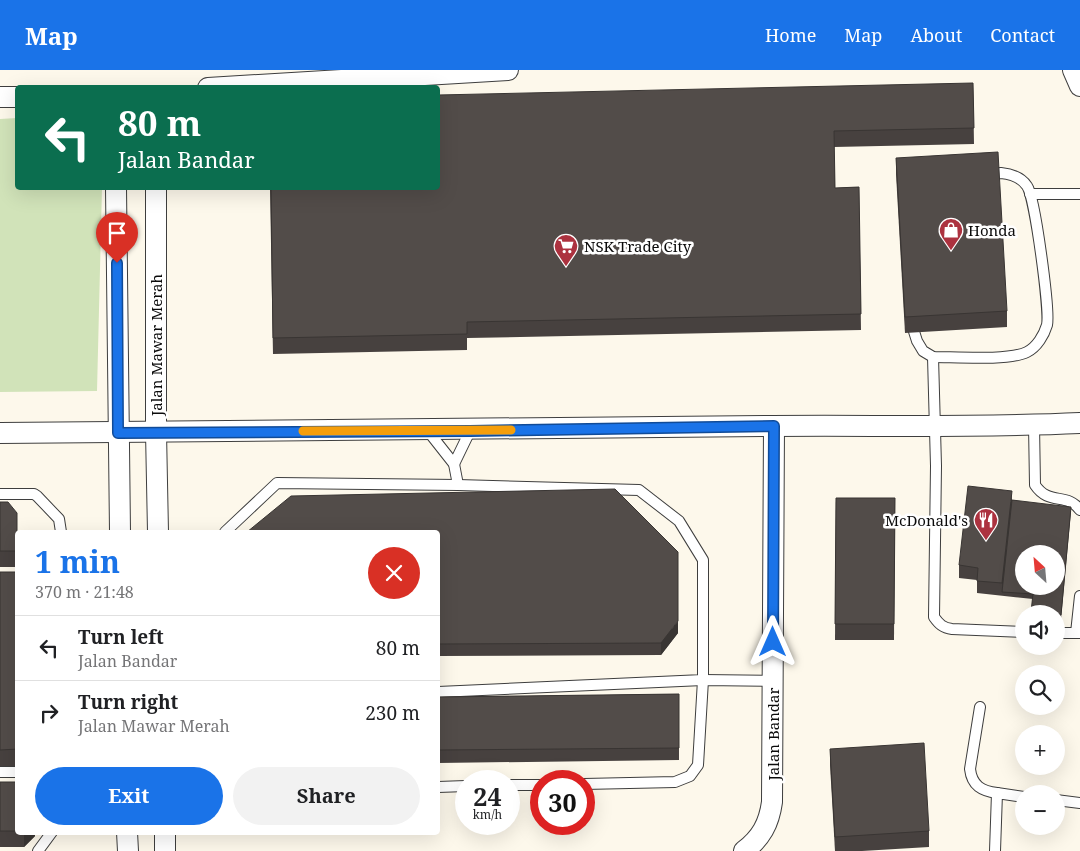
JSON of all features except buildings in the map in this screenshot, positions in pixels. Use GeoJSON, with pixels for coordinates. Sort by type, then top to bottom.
{"type":"FeatureCollection","features":[{"type":"Feature","properties":{"kind":"street"},"geometry":{"type":"LineString","coordinates":[[258,85],[508,70]]}},
{"type":"Feature","properties":{"kind":"street"},"geometry":{"type":"LineString","coordinates":[[1073,70],[1080,86]]}},
{"type":"Feature","properties":{"kind":"street"},"geometry":{"type":"LineString","coordinates":[[0,97],[15,96]]}},
{"type":"Feature","properties":{"kind":"street"},"geometry":{"type":"LineString","coordinates":[[116,190],[120,530]]}},
{"type":"Feature","properties":{"kind":"street","name":"Jalan Mawar Merah"},"geometry":{"type":"LineString","coordinates":[[156,190],[158,530]]}},
{"type":"Feature","properties":{"kind":"street"},"geometry":{"type":"LineString","coordinates":[[0,433],[470,431],[1080,423]]}},
{"type":"Feature","properties":{"kind":"street","name":"Jalan Bandar"},"geometry":{"type":"LineString","coordinates":[[744,851],[756,842],[764,830],[770,817],[772,802],[774,426]]}},
{"type":"Feature","properties":{"kind":"street"},"geometry":{"type":"LineString","coordinates":[[127,835],[128,851]]}},
{"type":"Feature","properties":{"kind":"street"},"geometry":{"type":"LineString","coordinates":[[164,835],[165,851]]}},
{"type":"Feature","properties":{"kind":"lane"},"geometry":{"type":"LineString","coordinates":[[1001,173],[1012,174],[1028,186],[1036,213],[1047,324],[1039,342],[1028,351],[1013,357],[933,357],[923,351],[916,341],[911,322],[907,205],[912,190],[921,182],[1001,173]]}},
{"type":"Feature","properties":{"kind":"lane"},"geometry":{"type":"LineString","coordinates":[[1030,194],[1080,194]]}},
{"type":"Feature","properties":{"kind":"lane"},"geometry":{"type":"LineString","coordinates":[[933,357],[936,466],[934,617],[944,628],[1015,632]]}},
{"type":"Feature","properties":{"kind":"lane"},"geometry":{"type":"LineString","coordinates":[[1034,425],[1035,486],[1044,496],[1070,501],[1080,510]]}},
{"type":"Feature","properties":{"kind":"lane"},"geometry":{"type":"LineString","coordinates":[[428,431],[454,464],[458,485]]}},
{"type":"Feature","properties":{"kind":"lane"},"geometry":{"type":"LineString","coordinates":[[454,464],[470,431]]}},
{"type":"Feature","properties":{"kind":"lane"},"geometry":{"type":"LineString","coordinates":[[226,530],[277,483],[639,490],[679,521],[703,560],[703,680],[698,765],[690,776],[675,782],[595,784]]}},
{"type":"Feature","properties":{"kind":"lane"},"geometry":{"type":"LineString","coordinates":[[0,494],[34,494],[59,520],[61,530]]}},
{"type":"Feature","properties":{"kind":"lane"},"geometry":{"type":"LineString","coordinates":[[1065,633],[1078,633],[1080,596]]}},
{"type":"Feature","properties":{"kind":"lane"},"geometry":{"type":"LineString","coordinates":[[440,692],[703,680],[773,681]]}},
{"type":"Feature","properties":{"kind":"lane"},"geometry":{"type":"LineString","coordinates":[[980,707],[970,770],[971,777],[974,784],[980,789],[1015,795]]}},
{"type":"Feature","properties":{"kind":"lane"},"geometry":{"type":"LineString","coordinates":[[0,772],[15,772]]}},
{"type":"Feature","properties":{"kind":"lane"},"geometry":{"type":"LineString","coordinates":[[440,787],[455,786]]}},
{"type":"Feature","properties":{"kind":"lane"},"geometry":{"type":"LineString","coordinates":[[995,851],[997,793]]}},
{"type":"Feature","properties":{"kind":"lane"},"geometry":{"type":"LineString","coordinates":[[1065,801],[1080,803]]}},
{"type":"Feature","properties":{"kind":"lane"},"geometry":{"type":"LineString","coordinates":[[38,851],[50,835]]}},
{"type":"Feature","properties":{"kind":"green space"},"geometry":{"type":"Polygon","coordinates":[[[15,118],[15,190],[102,190],[97,391],[0,392],[0,119],[15,118]]]}},
{"type":"Feature","properties":{"kind":"slow traffic"},"geometry":{"type":"LineString","coordinates":[[303,431],[511,430]]}},
{"type":"Feature","properties":{"kind":"place","name":"Honda"},"geometry":{"type":"Point","coordinates":[951,251]}},
{"type":"Feature","properties":{"kind":"place","name":"NSK Trade City"},"geometry":{"type":"Point","coordinates":[566,267]}},
{"type":"Feature","properties":{"kind":"place","name":"McDonald's"},"geometry":{"type":"Point","coordinates":[986,541]}},
{"type":"Feature","properties":{"kind":"route"},"geometry":{"type":"LineString","coordinates":[[117,263],[118,433],[470,431],[774,426],[773,642]]}}]}
